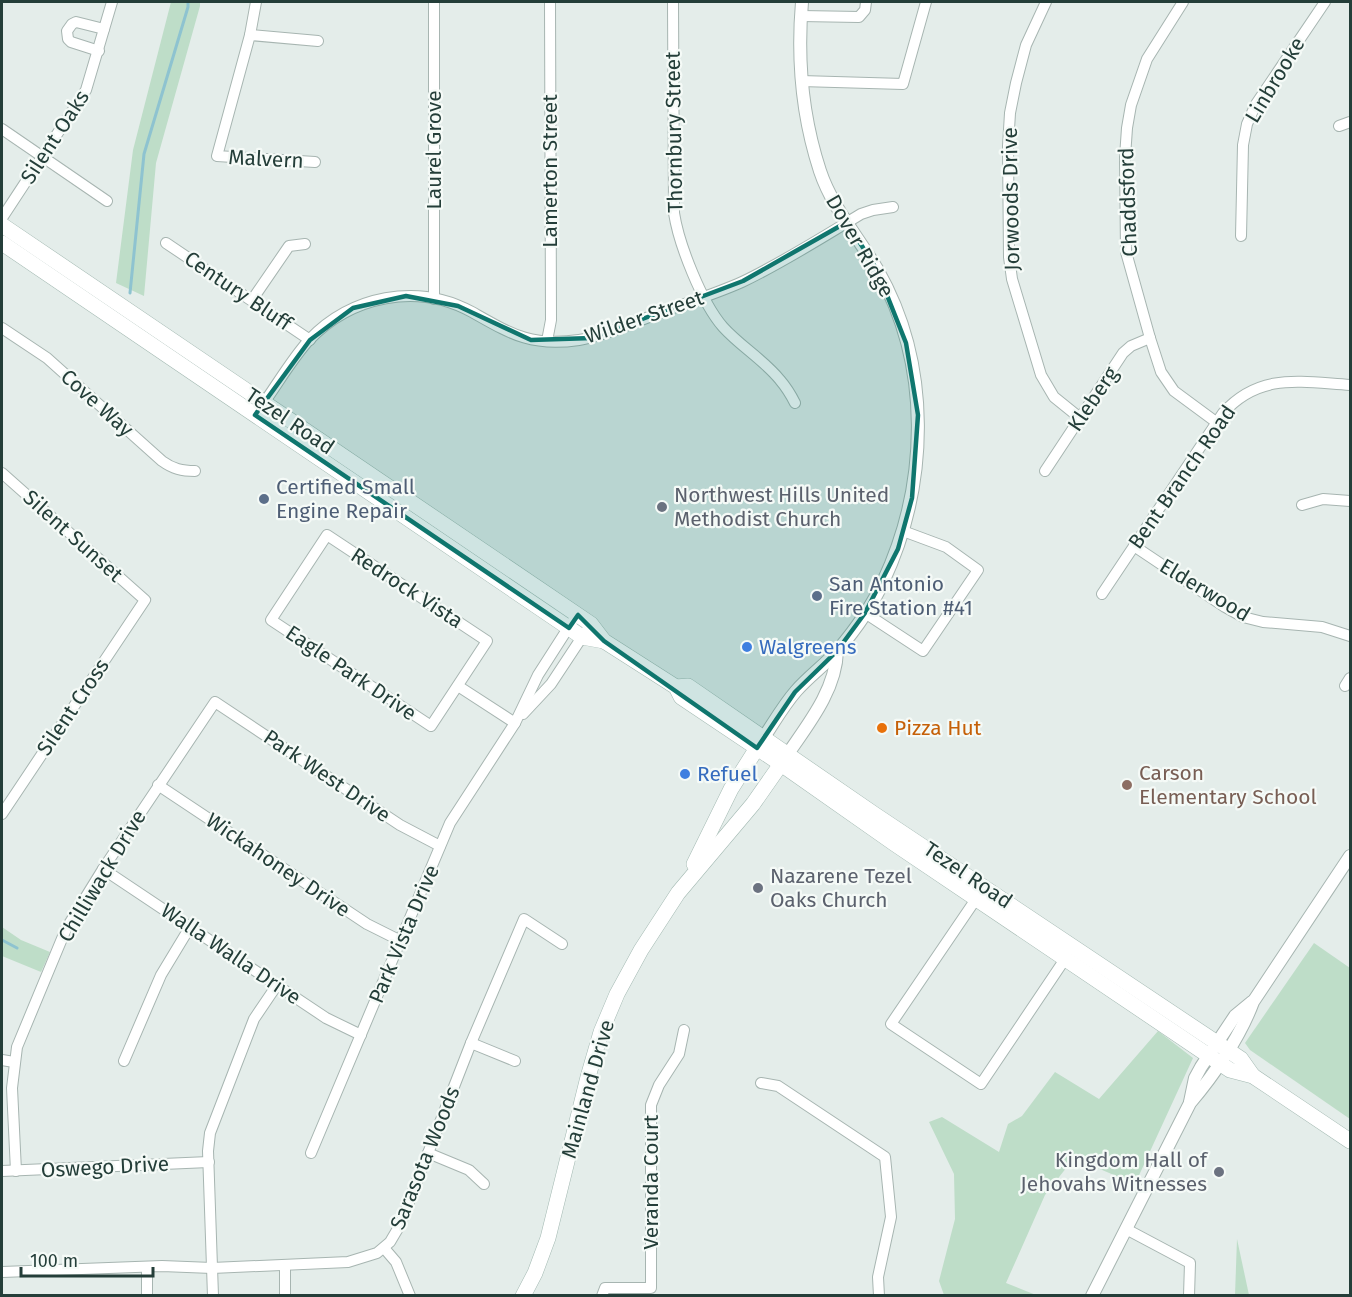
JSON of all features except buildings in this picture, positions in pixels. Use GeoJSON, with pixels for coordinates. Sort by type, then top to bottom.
{"type":"FeatureCollection","features":[{"type":"Feature","properties":{"kind":"main road","name":"Tezel Road"},"geometry":{"type":"LineString","coordinates":[[2,225],[568,628],[582,637],[604,641]]}},
{"type":"Feature","properties":{"kind":"main road","name":"Tezel Road"},"geometry":{"type":"LineString","coordinates":[[2,243],[578,615],[591,624],[604,641],[676,687],[681,697],[761,742],[976,899],[1065,958],[1218,1053],[1240,1059],[1253,1076],[1350,1141]]}},
{"type":"Feature","properties":{"kind":"main road","name":"Mainland Drive"},"geometry":{"type":"LineString","coordinates":[[523,1296],[535,1274],[548,1238],[601,1032],[630,970],[678,894],[731,789],[761,742]]}},
{"type":"Feature","properties":{"kind":"main road","name":"Tezel Road"},"geometry":{"type":"LineString","coordinates":[[784,759],[874,814],[1218,1053]]}},
{"type":"Feature","properties":{"kind":"main road","name":"Mainland Drive"},"geometry":{"type":"LineString","coordinates":[[678,894],[753,804],[784,759]]}},
{"type":"Feature","properties":{"kind":"street","name":"Silent Oaks"},"geometry":{"type":"LineString","coordinates":[[2,218],[86,90],[112,2]]}},
{"type":"Feature","properties":{"kind":"street"},"geometry":{"type":"LineString","coordinates":[[256,2],[250,35],[318,41]]}},
{"type":"Feature","properties":{"kind":"street","name":"Laurel Grove"},"geometry":{"type":"LineString","coordinates":[[434,2],[434,299]]}},
{"type":"Feature","properties":{"kind":"street","name":"Lamerton Street"},"geometry":{"type":"LineString","coordinates":[[547,341],[551,320],[550,2]]}},
{"type":"Feature","properties":{"kind":"street","name":"Thornbury Street"},"geometry":{"type":"LineString","coordinates":[[673,2],[674,213],[681,242],[704,296],[723,327],[780,379],[795,403]]}},
{"type":"Feature","properties":{"kind":"street","name":"Dover Ridge"},"geometry":{"type":"LineString","coordinates":[[761,742],[795,692],[837,651],[866,613],[882,585],[898,549],[903,531],[914,484],[919,436],[915,380],[906,343],[891,299],[878,270],[827,188],[809,134],[801,81],[799,43],[802,2]]}},
{"type":"Feature","properties":{"kind":"street"},"geometry":{"type":"LineString","coordinates":[[801,16],[859,17],[865,10],[866,2]]}},
{"type":"Feature","properties":{"kind":"street"},"geometry":{"type":"LineString","coordinates":[[801,81],[903,84],[926,2]]}},
{"type":"Feature","properties":{"kind":"street","name":"Jorwoods Drive"},"geometry":{"type":"LineString","coordinates":[[1046,2],[1026,45],[1011,113],[1008,146],[1010,257],[1012,279],[1041,375],[1054,398],[1080,418]]}},
{"type":"Feature","properties":{"kind":"street","name":"Chaddsford"},"geometry":{"type":"LineString","coordinates":[[1184,2],[1147,59],[1138,81],[1127,128],[1126,252],[1161,372],[1174,391],[1216,422]]}},
{"type":"Feature","properties":{"kind":"street","name":"Linbrooke"},"geometry":{"type":"LineString","coordinates":[[1242,236],[1243,145],[1247,123],[1256,104],[1325,2]]}},
{"type":"Feature","properties":{"kind":"street"},"geometry":{"type":"LineString","coordinates":[[99,51],[71,42],[67,31],[76,22],[105,29]]}},
{"type":"Feature","properties":{"kind":"street","name":"Malvern"},"geometry":{"type":"LineString","coordinates":[[250,35],[217,156],[315,162]]}},
{"type":"Feature","properties":{"kind":"street"},"geometry":{"type":"LineString","coordinates":[[2,129],[107,201]]}},
{"type":"Feature","properties":{"kind":"street","name":"Wilder Street"},"geometry":{"type":"LineString","coordinates":[[259,409],[310,340],[341,315],[365,303],[406,296],[434,299],[465,309],[499,328],[531,340],[567,342],[592,338],[742,281],[847,222],[873,210],[893,207]]}},
{"type":"Feature","properties":{"kind":"street","name":"Century Bluff"},"geometry":{"type":"LineString","coordinates":[[166,243],[310,340]]}},
{"type":"Feature","properties":{"kind":"street"},"geometry":{"type":"LineString","coordinates":[[252,300],[289,246],[305,244]]}},
{"type":"Feature","properties":{"kind":"street","name":"Cove Way"},"geometry":{"type":"LineString","coordinates":[[2,328],[46,358],[171,468],[195,471]]}},
{"type":"Feature","properties":{"kind":"street","name":"Kleberg"},"geometry":{"type":"LineString","coordinates":[[1045,471],[1123,353],[1131,346],[1150,338]]}},
{"type":"Feature","properties":{"kind":"street","name":"Bent Branch Road"},"geometry":{"type":"LineString","coordinates":[[1102,594],[1216,422],[1237,399],[1258,386],[1285,381],[1350,385]]}},
{"type":"Feature","properties":{"kind":"street","name":"Silent Sunset"},"geometry":{"type":"LineString","coordinates":[[2,472],[145,600]]}},
{"type":"Feature","properties":{"kind":"street"},"geometry":{"type":"LineString","coordinates":[[1302,505],[1323,499],[1350,501]]}},
{"type":"Feature","properties":{"kind":"street"},"geometry":{"type":"LineString","coordinates":[[866,613],[923,651],[978,570],[946,547],[903,531]]}},
{"type":"Feature","properties":{"kind":"street","name":"Eagle Park Drive"},"geometry":{"type":"LineString","coordinates":[[327,535],[271,620],[431,726],[458,686]]}},
{"type":"Feature","properties":{"kind":"street","name":"Redrock Vista"},"geometry":{"type":"LineString","coordinates":[[327,535],[487,641],[458,686]]}},
{"type":"Feature","properties":{"kind":"street","name":"Elderwood"},"geometry":{"type":"LineString","coordinates":[[1134,546],[1243,617],[1263,622],[1322,627],[1350,636]]}},
{"type":"Feature","properties":{"kind":"street","name":"Silent Cross"},"geometry":{"type":"LineString","coordinates":[[2,814],[145,600]]}},
{"type":"Feature","properties":{"kind":"street","name":"Park Vista Drive"},"geometry":{"type":"LineString","coordinates":[[311,1154],[457,810],[515,723],[538,675],[578,615]]}},
{"type":"Feature","properties":{"kind":"street","name":"Park Vista Drive"},"geometry":{"type":"LineString","coordinates":[[515,723],[551,684],[591,624]]}},
{"type":"Feature","properties":{"kind":"street","name":"Dover Ridge"},"geometry":{"type":"LineString","coordinates":[[784,759],[818,708],[837,667],[837,651]]}},
{"type":"Feature","properties":{"kind":"street"},"geometry":{"type":"LineString","coordinates":[[458,686],[515,723]]}},
{"type":"Feature","properties":{"kind":"street","name":"Chilliwack Drive"},"geometry":{"type":"LineString","coordinates":[[16,1171],[12,1088],[14,1062],[21,1035],[66,929],[158,785],[215,702]]}},
{"type":"Feature","properties":{"kind":"street","name":"Park West Drive"},"geometry":{"type":"LineString","coordinates":[[215,702],[400,825],[440,846]]}},
{"type":"Feature","properties":{"kind":"street","name":"Wickahoney Drive"},"geometry":{"type":"LineString","coordinates":[[158,785],[367,924],[401,941]]}},
{"type":"Feature","properties":{"kind":"street"},"geometry":{"type":"LineString","coordinates":[[1092,1296],[1190,1103],[1206,1085],[1218,1053],[1245,1024],[1253,1002],[1350,856]]}},
{"type":"Feature","properties":{"kind":"street","name":"Walla Walla Drive"},"geometry":{"type":"LineString","coordinates":[[103,869],[326,1018],[361,1035]]}},
{"type":"Feature","properties":{"kind":"street"},"geometry":{"type":"LineString","coordinates":[[976,899],[891,1024],[981,1084],[1065,958]]}},
{"type":"Feature","properties":{"kind":"street","name":"Sarasota Woods"},"geometry":{"type":"LineString","coordinates":[[2,1272],[147,1267],[212,1268],[348,1262],[365,1258],[384,1248],[400,1225],[471,1043],[524,919],[562,944]]}},
{"type":"Feature","properties":{"kind":"street"},"geometry":{"type":"LineString","coordinates":[[124,1061],[161,975],[190,927]]}},
{"type":"Feature","properties":{"kind":"street"},"geometry":{"type":"LineString","coordinates":[[213,1296],[210,1133],[254,1019],[278,985]]}},
{"type":"Feature","properties":{"kind":"street","name":"Veranda Court"},"geometry":{"type":"LineString","coordinates":[[602,1296],[605,1288],[651,1288],[651,1105],[659,1085],[679,1054],[684,1030]]}},
{"type":"Feature","properties":{"kind":"street"},"geometry":{"type":"LineString","coordinates":[[471,1043],[515,1061]]}},
{"type":"Feature","properties":{"kind":"street"},"geometry":{"type":"LineString","coordinates":[[2,1060],[14,1062]]}},
{"type":"Feature","properties":{"kind":"street"},"geometry":{"type":"LineString","coordinates":[[761,1083],[778,1086],[885,1157],[891,1217],[878,1277],[879,1296]]}},
{"type":"Feature","properties":{"kind":"street"},"geometry":{"type":"LineString","coordinates":[[428,1153],[469,1170],[484,1184]]}},
{"type":"Feature","properties":{"kind":"street","name":"Oswego Drive"},"geometry":{"type":"LineString","coordinates":[[2,1172],[209,1162]]}},
{"type":"Feature","properties":{"kind":"street"},"geometry":{"type":"LineString","coordinates":[[1126,1229],[1190,1263],[1189,1296]]}},
{"type":"Feature","properties":{"kind":"street"},"geometry":{"type":"LineString","coordinates":[[384,1248],[396,1262],[410,1296]]}},
{"type":"Feature","properties":{"kind":"street"},"geometry":{"type":"LineString","coordinates":[[285,1264],[285,1296]]}},
{"type":"Feature","properties":{"kind":"street"},"geometry":{"type":"LineString","coordinates":[[147,1267],[147,1296]]}},
{"type":"Feature","properties":{"kind":"highlighted area"},"geometry":{"type":"Polygon","coordinates":[[[847,222],[877,270],[906,343],[918,415],[912,498],[898,549],[865,613],[837,651],[795,692],[757,748],[604,641],[578,615],[569,628],[255,415],[310,340],[353,308],[406,296],[458,306],[531,340],[592,338],[743,281],[847,222]]]}},
{"type":"Feature","properties":{"kind":"green space"},"geometry":{"type":"Polygon","coordinates":[[[171,2],[200,2],[200,6],[156,163],[144,296],[116,283],[133,150],[171,2]]]}},
{"type":"Feature","properties":{"kind":"green space"},"geometry":{"type":"Polygon","coordinates":[[[2,927],[21,940],[50,952],[41,972],[2,956],[2,927]]]}},
{"type":"Feature","properties":{"kind":"green space"},"geometry":{"type":"Polygon","coordinates":[[[1314,943],[1350,968],[1350,1119],[1250,1050],[1245,1043],[1314,943]]]}},
{"type":"Feature","properties":{"kind":"green space"},"geometry":{"type":"Polygon","coordinates":[[[1158,1031],[1193,1058],[1135,1184],[1074,1158],[1045,1195],[1006,1283],[1036,1295],[944,1295],[939,1281],[955,1219],[954,1174],[929,1122],[942,1117],[999,1152],[1008,1124],[1022,1116],[1055,1072],[1099,1099],[1158,1031]]]}},
{"type":"Feature","properties":{"kind":"green space"},"geometry":{"type":"Polygon","coordinates":[[[1237,1239],[1249,1295],[1235,1295],[1237,1239]]]}},
{"type":"Feature","properties":{"kind":"waterway"},"geometry":{"type":"LineString","coordinates":[[130,293],[144,154],[188,2]]}},
{"type":"Feature","properties":{"kind":"waterway"},"geometry":{"type":"LineString","coordinates":[[2,940],[17,948]]}},
{"type":"Feature","properties":{"kind":"place","name":"Certified Small Engine Repair"},"geometry":{"type":"Point","coordinates":[264,499]}},
{"type":"Feature","properties":{"kind":"place","name":"Northwest Hills United Methodist Church"},"geometry":{"type":"Point","coordinates":[662,507]}},
{"type":"Feature","properties":{"kind":"place","name":"San Antonio Fire Station #41"},"geometry":{"type":"Point","coordinates":[817,596]}},
{"type":"Feature","properties":{"kind":"place","name":"Walgreens"},"geometry":{"type":"Point","coordinates":[747,647]}},
{"type":"Feature","properties":{"kind":"place","name":"Pizza Hut"},"geometry":{"type":"Point","coordinates":[882,728]}},
{"type":"Feature","properties":{"kind":"place","name":"Refuel"},"geometry":{"type":"Point","coordinates":[685,774]}},
{"type":"Feature","properties":{"kind":"place","name":"Carson Elementary School"},"geometry":{"type":"Point","coordinates":[1127,785]}},
{"type":"Feature","properties":{"kind":"place","name":"Nazarene Tezel Oaks Church"},"geometry":{"type":"Point","coordinates":[758,888]}},
{"type":"Feature","properties":{"kind":"place","name":"Kingdom Hall of Jehovahs Witnesses"},"geometry":{"type":"Point","coordinates":[1219,1172]}}]}
